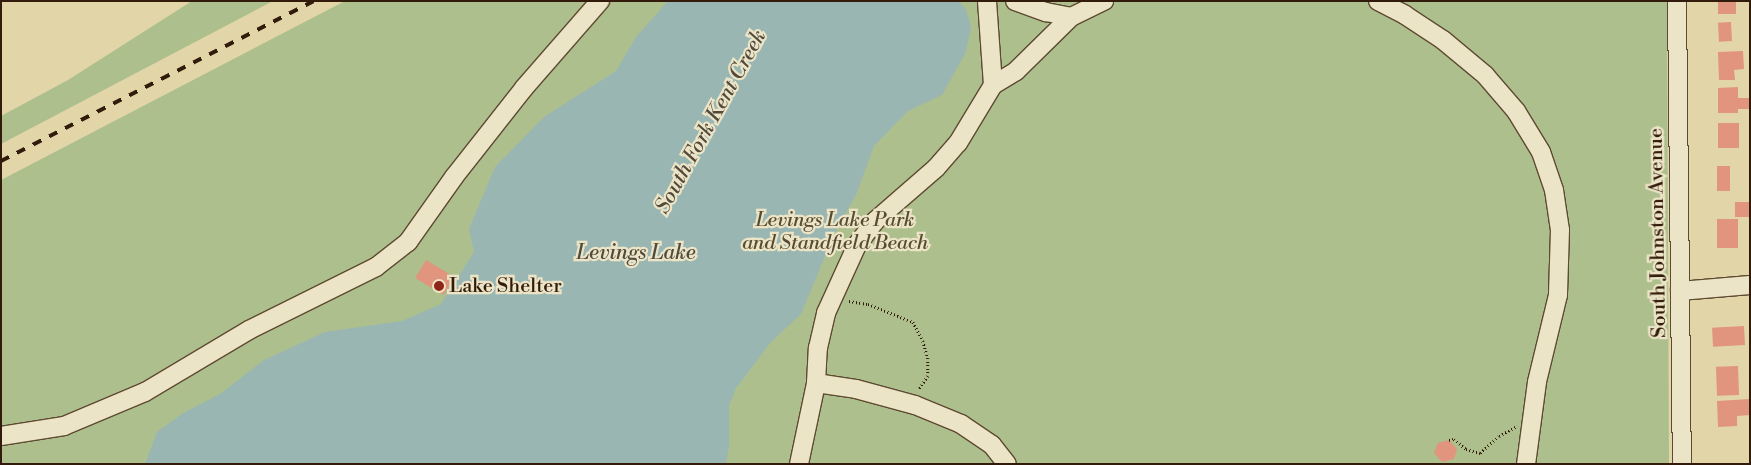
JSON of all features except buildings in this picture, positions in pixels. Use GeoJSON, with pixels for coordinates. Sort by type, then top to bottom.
{"type":"FeatureCollection","features":[{"type":"Feature","properties":{"kind":"street"},"geometry":{"type":"LineString","coordinates":[[1,436],[64,426],[145,392],[249,330],[376,267],[408,242],[454,176],[524,88],[600,1]]}},
{"type":"Feature","properties":{"kind":"street"},"geometry":{"type":"LineString","coordinates":[[986,1],[993,85]]}},
{"type":"Feature","properties":{"kind":"street"},"geometry":{"type":"LineString","coordinates":[[1015,1],[1046,12],[1071,17]]}},
{"type":"Feature","properties":{"kind":"street"},"geometry":{"type":"LineString","coordinates":[[799,464],[816,382],[818,348],[826,312],[857,245],[875,221],[936,168],[958,144],[993,85],[1016,71],[1071,17],[1104,1]]}},
{"type":"Feature","properties":{"kind":"street"},"geometry":{"type":"LineString","coordinates":[[1378,1],[1405,15],[1443,40],[1485,75],[1516,111],[1541,152],[1554,190],[1560,230],[1558,286],[1537,382],[1522,429],[1526,464]]}},
{"type":"Feature","properties":{"kind":"street","name":"South Johnston Avenue"},"geometry":{"type":"LineString","coordinates":[[1677,1],[1682,464]]}},
{"type":"Feature","properties":{"kind":"street"},"geometry":{"type":"LineString","coordinates":[[1680,291],[1750,285]]}},
{"type":"Feature","properties":{"kind":"street"},"geometry":{"type":"LineString","coordinates":[[816,382],[856,389],[915,405],[961,424],[992,445],[1006,464]]}},
{"type":"Feature","properties":{"kind":"path"},"geometry":{"type":"LineString","coordinates":[[834,295],[840,299],[868,304],[913,322],[923,341],[928,358],[928,376],[919,391]]}},
{"type":"Feature","properties":{"kind":"path"},"geometry":{"type":"LineString","coordinates":[[1450,440],[1454,439],[1466,449],[1480,453],[1499,436],[1522,429]]}},
{"type":"Feature","properties":{"kind":"green space"},"geometry":{"type":"Polygon","coordinates":[[[192,1],[273,1],[1,144],[1,116],[68,80],[192,1]]]}},
{"type":"Feature","properties":{"kind":"green space","name":"Levings Lake Park and Standfield Beach"},"geometry":{"type":"Polygon","coordinates":[[[345,1],[1667,1],[1669,464],[1,464],[1,180],[345,1]]]}},
{"type":"Feature","properties":{"kind":"water","name":"Levings Lake"},"geometry":{"type":"Polygon","coordinates":[[[668,1],[959,1],[966,10],[971,26],[966,52],[942,95],[908,111],[874,146],[856,195],[836,230],[801,314],[771,342],[736,388],[729,406],[729,446],[726,464],[145,464],[157,432],[183,413],[220,394],[264,360],[325,332],[402,321],[441,304],[474,252],[469,229],[495,167],[544,117],[616,71],[636,37],[668,1]]]}},
{"type":"Feature","properties":{"kind":"railway"},"geometry":{"type":"LineString","coordinates":[[1,161],[314,1]]}},
{"type":"Feature","properties":{"kind":"place","name":"Lake Shelter"},"geometry":{"type":"Point","coordinates":[439,286]}},
{"type":"Feature","properties":{"kind":"water label","name":"South Fork Kent Creek"},"geometry":{"type":"Point","coordinates":[711,122]}}]}
